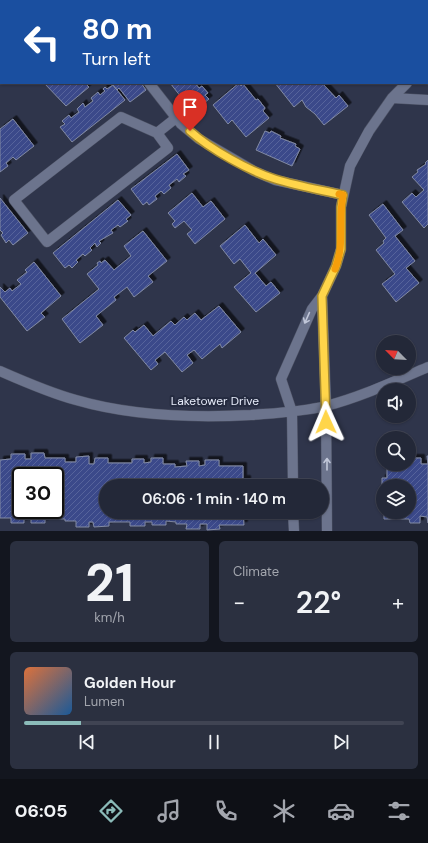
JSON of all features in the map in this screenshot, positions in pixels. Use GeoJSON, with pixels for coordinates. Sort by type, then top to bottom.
{"type":"FeatureCollection","features":[{"type":"Feature","properties":{"kind":"street"},"geometry":{"type":"LineString","coordinates":[[150,84],[176,118],[198,139],[254,171],[275,180],[343,195]]}},
{"type":"Feature","properties":{"kind":"street"},"geometry":{"type":"LineString","coordinates":[[293,479],[292,412],[281,379],[312,308],[322,296],[336,266],[341,249],[341,207],[350,166],[369,131],[392,98],[405,84]]}},
{"type":"Feature","properties":{"kind":"street"},"geometry":{"type":"LineString","coordinates":[[392,98],[428,100]]}},
{"type":"Feature","properties":{"kind":"street"},"geometry":{"type":"LineString","coordinates":[[121,117],[157,132],[168,148],[47,242],[14,200],[121,117]]}},
{"type":"Feature","properties":{"kind":"street"},"geometry":{"type":"LineString","coordinates":[[157,132],[176,118]]}},
{"type":"Feature","properties":{"kind":"street"},"geometry":{"type":"LineString","coordinates":[[322,296],[326,406],[327,531]]}},
{"type":"Feature","properties":{"kind":"street","name":"Laketower Drive"},"geometry":{"type":"LineString","coordinates":[[0,371],[39,388],[76,400],[123,410],[180,416],[216,416],[292,412],[326,406],[396,381],[428,367]]}},
{"type":"Feature","properties":{"kind":"street"},"geometry":{"type":"LineString","coordinates":[[293,519],[294,531]]}},
{"type":"Feature","properties":{"kind":"building"},"geometry":{"type":"Polygon","coordinates":[[[45,84],[86,84],[89,87],[66,106],[45,84]]]}},
{"type":"Feature","properties":{"kind":"building"},"geometry":{"type":"Polygon","coordinates":[[[112,84],[142,84],[146,90],[130,102],[119,88],[117,90],[112,84]]]}},
{"type":"Feature","properties":{"kind":"building"},"geometry":{"type":"Polygon","coordinates":[[[171,84],[196,84],[199,88],[202,86],[208,93],[205,95],[209,99],[193,112],[171,84]]]}},
{"type":"Feature","properties":{"kind":"building"},"geometry":{"type":"Polygon","coordinates":[[[238,84],[241,86],[243,84],[256,100],[258,99],[265,108],[263,111],[269,118],[246,137],[232,120],[228,124],[213,105],[238,84]]]}},
{"type":"Feature","properties":{"kind":"building"},"geometry":{"type":"Polygon","coordinates":[[[276,84],[323,84],[336,98],[339,95],[348,106],[324,125],[315,114],[306,107],[302,100],[294,107],[276,84]]]}},
{"type":"Feature","properties":{"kind":"building"},"geometry":{"type":"Polygon","coordinates":[[[113,85],[125,100],[72,142],[60,127],[65,124],[62,121],[69,115],[71,118],[79,112],[77,109],[83,103],[85,107],[93,101],[91,98],[98,92],[100,95],[105,91],[103,89],[105,87],[107,89],[113,85]]]}},
{"type":"Feature","properties":{"kind":"building"},"geometry":{"type":"Polygon","coordinates":[[[13,119],[34,146],[16,160],[13,157],[6,163],[8,166],[0,172],[0,129],[13,119]]]}},
{"type":"Feature","properties":{"kind":"building"},"geometry":{"type":"Polygon","coordinates":[[[265,131],[270,133],[271,131],[281,136],[280,138],[296,144],[295,146],[300,149],[292,166],[256,150],[265,131]]]}},
{"type":"Feature","properties":{"kind":"building"},"geometry":{"type":"Polygon","coordinates":[[[177,154],[189,170],[183,174],[186,176],[179,182],[177,179],[169,185],[171,188],[164,194],[161,191],[155,196],[157,199],[149,205],[147,202],[143,205],[131,189],[177,154]]]}},
{"type":"Feature","properties":{"kind":"building"},"geometry":{"type":"Polygon","coordinates":[[[428,160],[428,224],[424,228],[402,202],[412,193],[416,197],[424,190],[412,177],[418,172],[417,170],[426,164],[425,163],[428,160]]]}},
{"type":"Feature","properties":{"kind":"building"},"geometry":{"type":"Polygon","coordinates":[[[192,193],[203,207],[211,201],[225,219],[195,244],[187,234],[192,230],[184,221],[175,228],[172,224],[175,221],[168,213],[192,193]]]}},
{"type":"Feature","properties":{"kind":"building"},"geometry":{"type":"Polygon","coordinates":[[[0,198],[28,233],[13,245],[9,240],[6,243],[1,235],[3,233],[0,230],[0,198]]]}},
{"type":"Feature","properties":{"kind":"building"},"geometry":{"type":"Polygon","coordinates":[[[118,200],[131,215],[126,219],[128,221],[120,227],[118,225],[111,230],[113,233],[99,241],[101,243],[97,247],[95,243],[90,248],[92,250],[85,256],[83,254],[76,260],[78,262],[72,268],[69,265],[65,268],[53,253],[118,200]]]}},
{"type":"Feature","properties":{"kind":"building"},"geometry":{"type":"Polygon","coordinates":[[[383,204],[403,230],[395,236],[415,261],[406,268],[419,283],[396,302],[382,284],[395,274],[376,250],[384,243],[383,241],[386,238],[369,215],[383,204]]]}},
{"type":"Feature","properties":{"kind":"building"},"geometry":{"type":"Polygon","coordinates":[[[245,225],[259,243],[263,239],[276,255],[255,273],[266,286],[271,282],[280,293],[256,312],[234,287],[251,273],[240,259],[234,264],[220,246],[245,225]]]}},
{"type":"Feature","properties":{"kind":"building"},"geometry":{"type":"Polygon","coordinates":[[[143,231],[167,261],[148,276],[153,282],[134,297],[127,287],[114,297],[116,300],[96,316],[103,325],[80,343],[62,319],[99,289],[87,274],[98,265],[97,263],[100,261],[101,263],[105,260],[114,270],[131,256],[124,246],[143,231]]]}},
{"type":"Feature","properties":{"kind":"building"},"geometry":{"type":"Polygon","coordinates":[[[34,262],[61,296],[41,313],[45,317],[27,331],[0,297],[0,287],[5,292],[10,288],[12,291],[21,284],[17,280],[27,272],[25,270],[34,262]]]}},
{"type":"Feature","properties":{"kind":"building"},"geometry":{"type":"Polygon","coordinates":[[[219,306],[241,332],[222,348],[220,344],[202,359],[194,350],[187,355],[193,363],[182,372],[165,352],[155,360],[158,364],[151,370],[124,338],[133,330],[135,332],[144,325],[153,336],[171,321],[175,325],[184,317],[187,320],[195,313],[201,320],[219,306]]]}},
{"type":"Feature","properties":{"kind":"building"},"geometry":{"type":"Polygon","coordinates":[[[31,453],[44,453],[45,458],[65,458],[65,462],[76,462],[76,457],[89,456],[89,464],[94,464],[95,458],[108,458],[108,463],[132,463],[132,459],[144,459],[144,463],[151,462],[151,458],[163,458],[163,464],[175,464],[175,467],[187,466],[186,461],[199,461],[199,466],[205,465],[205,460],[219,460],[219,466],[243,466],[243,479],[99,479],[99,519],[244,519],[244,525],[219,525],[220,529],[207,530],[207,524],[200,524],[200,529],[186,529],[187,524],[176,524],[176,522],[166,521],[166,525],[152,525],[152,522],[145,522],[145,526],[130,526],[130,522],[109,522],[109,526],[94,527],[93,522],[89,522],[89,527],[76,527],[76,521],[65,521],[64,519],[64,467],[12,467],[12,519],[24,519],[24,523],[11,523],[11,518],[0,518],[0,460],[11,459],[11,454],[25,454],[25,459],[31,459],[31,453]]]}},
{"type":"Feature","properties":{"kind":"building"},"geometry":{"type":"Polygon","coordinates":[[[416,458],[421,458],[421,464],[428,464],[428,523],[427,517],[420,516],[420,523],[410,523],[409,519],[416,519],[416,479],[382,478],[387,478],[387,471],[416,471],[416,458]]]}},
{"type":"Feature","properties":{"kind":"building"},"geometry":{"type":"Polygon","coordinates":[[[31,519],[45,519],[45,523],[31,523],[31,519]]]}},
{"type":"Feature","properties":{"kind":"slow traffic"},"geometry":{"type":"LineString","coordinates":[[335,269],[341,249],[342,231],[341,207],[343,195],[339,194]]}},
{"type":"Feature","properties":{"kind":"route"},"geometry":{"type":"LineString","coordinates":[[190,131],[198,139],[254,171],[275,180],[343,195],[341,207],[341,249],[336,266],[322,296],[326,422]]}}]}
